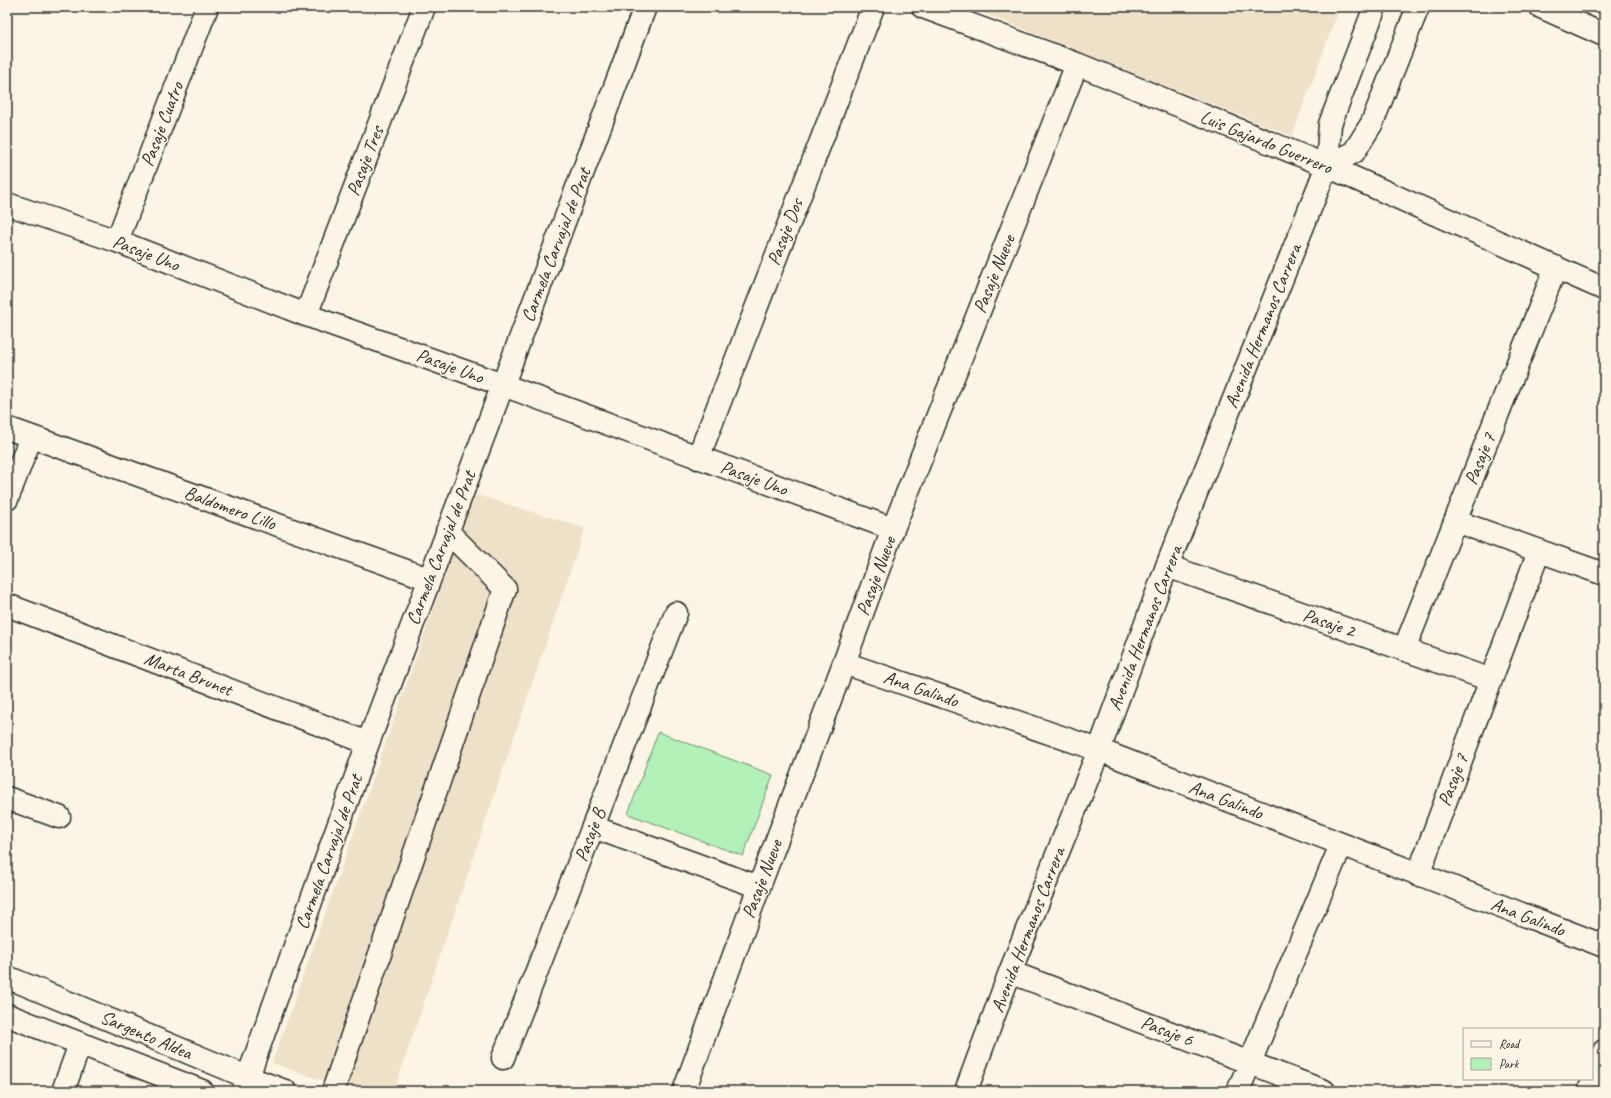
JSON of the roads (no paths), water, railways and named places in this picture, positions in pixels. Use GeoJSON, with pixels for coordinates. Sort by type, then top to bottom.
{"type":"FeatureCollection","features":[{"type":"Feature","properties":{"kind":"street","name":"Pasaje Cuatro"},"geometry":{"type":"LineString","coordinates":[[117,241],[207,7]]}},
{"type":"Feature","properties":{"kind":"street","name":"Pasaje Tres"},"geometry":{"type":"LineString","coordinates":[[306,315],[424,7]]}},
{"type":"Feature","properties":{"kind":"street","name":"Carmela Carvajal de Prat"},"geometry":{"type":"LineString","coordinates":[[245,1084],[368,743],[645,7]]}},
{"type":"Feature","properties":{"kind":"street","name":"Pasaje Dos"},"geometry":{"type":"LineString","coordinates":[[698,458],[873,7]]}},
{"type":"Feature","properties":{"kind":"street","name":"Luis Gajardo Guerrero"},"geometry":{"type":"LineString","coordinates":[[923,7],[1077,64],[1327,166],[1604,289]]}},
{"type":"Feature","properties":{"kind":"street","name":"Avenida Hermanos Carrera"},"geometry":{"type":"LineString","coordinates":[[966,1091],[1010,972],[1099,750],[1167,566],[1327,166],[1330,124],[1376,7]]}},
{"type":"Feature","properties":{"kind":"street"},"geometry":{"type":"LineString","coordinates":[[1327,166],[1354,152],[1372,123],[1418,7]]}},
{"type":"Feature","properties":{"kind":"street"},"geometry":{"type":"LineString","coordinates":[[1541,7],[1604,35]]}},
{"type":"Feature","properties":{"kind":"street","name":"Pasaje Nueve"},"geometry":{"type":"LineString","coordinates":[[684,1091],[893,529],[1077,64]]}},
{"type":"Feature","properties":{"kind":"street","name":"Pasaje Uno"},"geometry":{"type":"LineString","coordinates":[[7,204],[117,241],[306,315],[503,385],[893,529]]}},
{"type":"Feature","properties":{"kind":"street","name":"Pasaje 7"},"geometry":{"type":"LineString","coordinates":[[1404,650],[1556,267]]}},
{"type":"Feature","properties":{"kind":"street","name":"Baldomero Lillo"},"geometry":{"type":"LineString","coordinates":[[7,428],[429,579]]}},
{"type":"Feature","properties":{"kind":"street"},"geometry":{"type":"LineString","coordinates":[[7,499],[31,437]]}},
{"type":"Feature","properties":{"kind":"street"},"geometry":{"type":"LineString","coordinates":[[1456,521],[1604,574]]}},
{"type":"Feature","properties":{"kind":"street"},"geometry":{"type":"LineString","coordinates":[[333,1091],[505,589],[447,531]]}},
{"type":"Feature","properties":{"kind":"street","name":"Pasaje 7"},"geometry":{"type":"LineString","coordinates":[[1418,875],[1539,551]]}},
{"type":"Feature","properties":{"kind":"street","name":"Pasaje 2"},"geometry":{"type":"LineString","coordinates":[[1167,566],[1491,680]]}},
{"type":"Feature","properties":{"kind":"street","name":"Marta Brunet"},"geometry":{"type":"LineString","coordinates":[[7,605],[368,743]]}},
{"type":"Feature","properties":{"kind":"street","name":"Pasaje B"},"geometry":{"type":"LineString","coordinates":[[503,1058],[676,612]]}},
{"type":"Feature","properties":{"kind":"street","name":"Ana Galindo"},"geometry":{"type":"LineString","coordinates":[[844,663],[1099,750],[1604,946]]}},
{"type":"Feature","properties":{"kind":"street"},"geometry":{"type":"LineString","coordinates":[[7,798],[58,817]]}},
{"type":"Feature","properties":{"kind":"street"},"geometry":{"type":"LineString","coordinates":[[593,827],[759,887]]}},
{"type":"Feature","properties":{"kind":"street"},"geometry":{"type":"LineString","coordinates":[[1238,1091],[1341,845]]}},
{"type":"Feature","properties":{"kind":"street","name":"Pasaje 6"},"geometry":{"type":"LineString","coordinates":[[1010,972],[1324,1091]]}},
{"type":"Feature","properties":{"kind":"street","name":"Sargento Aldea"},"geometry":{"type":"LineString","coordinates":[[7,977],[245,1084],[285,1091]]}},
{"type":"Feature","properties":{"kind":"street","name":"Sargento Aldea"},"geometry":{"type":"LineString","coordinates":[[7,1015],[202,1091]]}},
{"type":"Feature","properties":{"kind":"street"},"geometry":{"type":"LineString","coordinates":[[63,1091],[80,1044]]}},
{"type":"Feature","properties":{"kind":"street"},"geometry":{"type":"LineString","coordinates":[[1589,1091],[1604,1051]]}}]}
